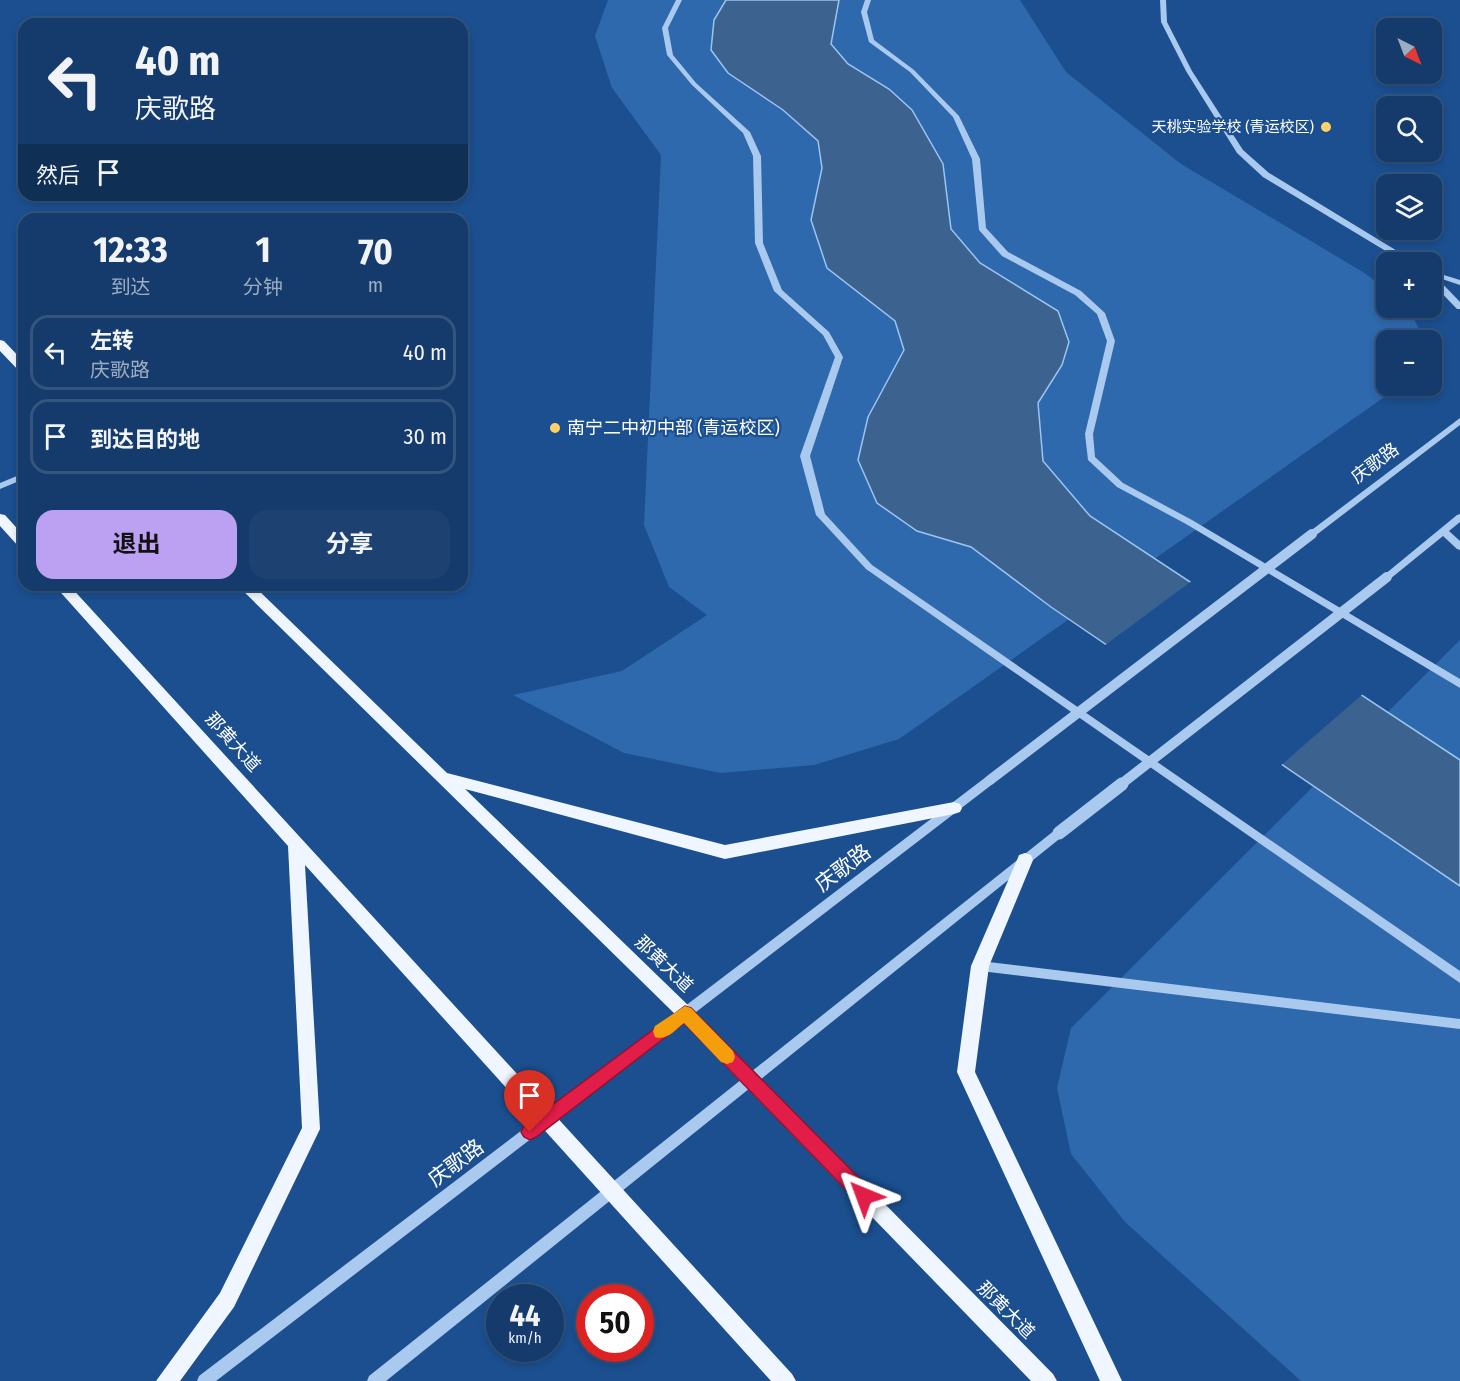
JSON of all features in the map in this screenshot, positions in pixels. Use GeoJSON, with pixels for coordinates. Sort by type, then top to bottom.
{"type":"FeatureCollection","features":[{"type":"Feature","properties":{"kind":"main road"},"geometry":{"type":"LineString","coordinates":[[0,344],[18,363]]}},
{"type":"Feature","properties":{"kind":"main road"},"geometry":{"type":"LineString","coordinates":[[0,518],[18,538]]}},
{"type":"Feature","properties":{"kind":"main road","name":"那黄大道"},"geometry":{"type":"LineString","coordinates":[[66,591],[785,1381]]}},
{"type":"Feature","properties":{"kind":"main road","name":"那黄大道"},"geometry":{"type":"LineString","coordinates":[[250,591],[685,1013],[1046,1381]]}},
{"type":"Feature","properties":{"kind":"main road"},"geometry":{"type":"LineString","coordinates":[[442,778],[725,852],[954,808]]}},
{"type":"Feature","properties":{"kind":"main road"},"geometry":{"type":"LineString","coordinates":[[167,1381],[227,1300],[311,1129],[296,842]]}},
{"type":"Feature","properties":{"kind":"main road"},"geometry":{"type":"LineString","coordinates":[[1025,860],[980,966],[966,1072],[1111,1381]]}},
{"type":"Feature","properties":{"kind":"street"},"geometry":{"type":"LineString","coordinates":[[679,0],[665,28],[670,55],[694,84],[746,132],[757,156],[759,243],[778,291],[826,334],[838,357],[806,456],[821,515],[869,567],[1460,978]]}},
{"type":"Feature","properties":{"kind":"street"},"geometry":{"type":"LineString","coordinates":[[868,0],[864,12],[871,41],[912,71],[956,116],[976,159],[982,228],[1005,254],[1078,293],[1101,313],[1111,341],[1089,434],[1091,458],[1120,485],[1189,522],[1460,684]]}},
{"type":"Feature","properties":{"kind":"street"},"geometry":{"type":"LineString","coordinates":[[1163,0],[1164,22],[1240,151],[1266,175],[1393,252]]}},
{"type":"Feature","properties":{"kind":"street"},"geometry":{"type":"LineString","coordinates":[[1442,278],[1460,283]]}},
{"type":"Feature","properties":{"kind":"street"},"geometry":{"type":"LineString","coordinates":[[1442,287],[1460,307]]}},
{"type":"Feature","properties":{"kind":"street","name":"庆歌路"},"geometry":{"type":"LineString","coordinates":[[204,1381],[1460,421]]}},
{"type":"Feature","properties":{"kind":"street"},"geometry":{"type":"LineString","coordinates":[[0,486],[18,478]]}},
{"type":"Feature","properties":{"kind":"street"},"geometry":{"type":"LineString","coordinates":[[374,1381],[749,1079],[1059,833],[1387,578],[1460,518]]}},
{"type":"Feature","properties":{"kind":"street"},"geometry":{"type":"LineString","coordinates":[[1444,531],[1460,547]]}},
{"type":"Feature","properties":{"kind":"street"},"geometry":{"type":"LineString","coordinates":[[980,966],[1460,1024]]}},
{"type":"Feature","properties":{"kind":"shaded area"},"geometry":{"type":"Polygon","coordinates":[[[608,0],[1020,0],[1066,72],[1181,164],[1376,282],[1376,318],[1414,318],[1419,330],[1376,330],[1376,396],[1386,396],[899,739],[814,765],[721,773],[624,753],[513,695],[622,671],[707,615],[669,587],[644,525],[661,155],[612,88],[595,36],[608,0]]]}},
{"type":"Feature","properties":{"kind":"shaded area"},"geometry":{"type":"Polygon","coordinates":[[[726,0],[839,0],[831,44],[848,64],[889,89],[912,110],[943,164],[951,229],[980,263],[1058,311],[1069,342],[1062,365],[1038,403],[1043,461],[1090,516],[1460,760],[1460,886],[1051,607],[971,547],[917,531],[877,503],[858,460],[868,417],[904,350],[895,321],[827,268],[811,220],[822,168],[818,141],[783,110],[728,73],[711,50],[714,20],[726,0]]]}},
{"type":"Feature","properties":{"kind":"shaded area"},"geometry":{"type":"Polygon","coordinates":[[[1460,640],[1460,1381],[1301,1381],[1125,1222],[1071,1154],[1057,1088],[1071,1028],[1460,640]]]}},
{"type":"Feature","properties":{"kind":"pier"},"geometry":{"type":"Polygon","coordinates":[[[1193,580],[1364,693],[1280,766],[1104,646],[1193,580]]]}},
{"type":"Feature","properties":{"kind":"slow traffic"},"geometry":{"type":"LineString","coordinates":[[661,1031],[685,1013],[727,1057]]}},
{"type":"Feature","properties":{"kind":"place","name":"天桃实验学校 (青运校区)"},"geometry":{"type":"Point","coordinates":[1326,127]}},
{"type":"Feature","properties":{"kind":"place","name":"南宁二中初中部 (青运校区)"},"geometry":{"type":"Point","coordinates":[555,428]}},
{"type":"Feature","properties":{"kind":"route"},"geometry":{"type":"LineString","coordinates":[[530,1132],[685,1013],[864,1196]]}}]}
